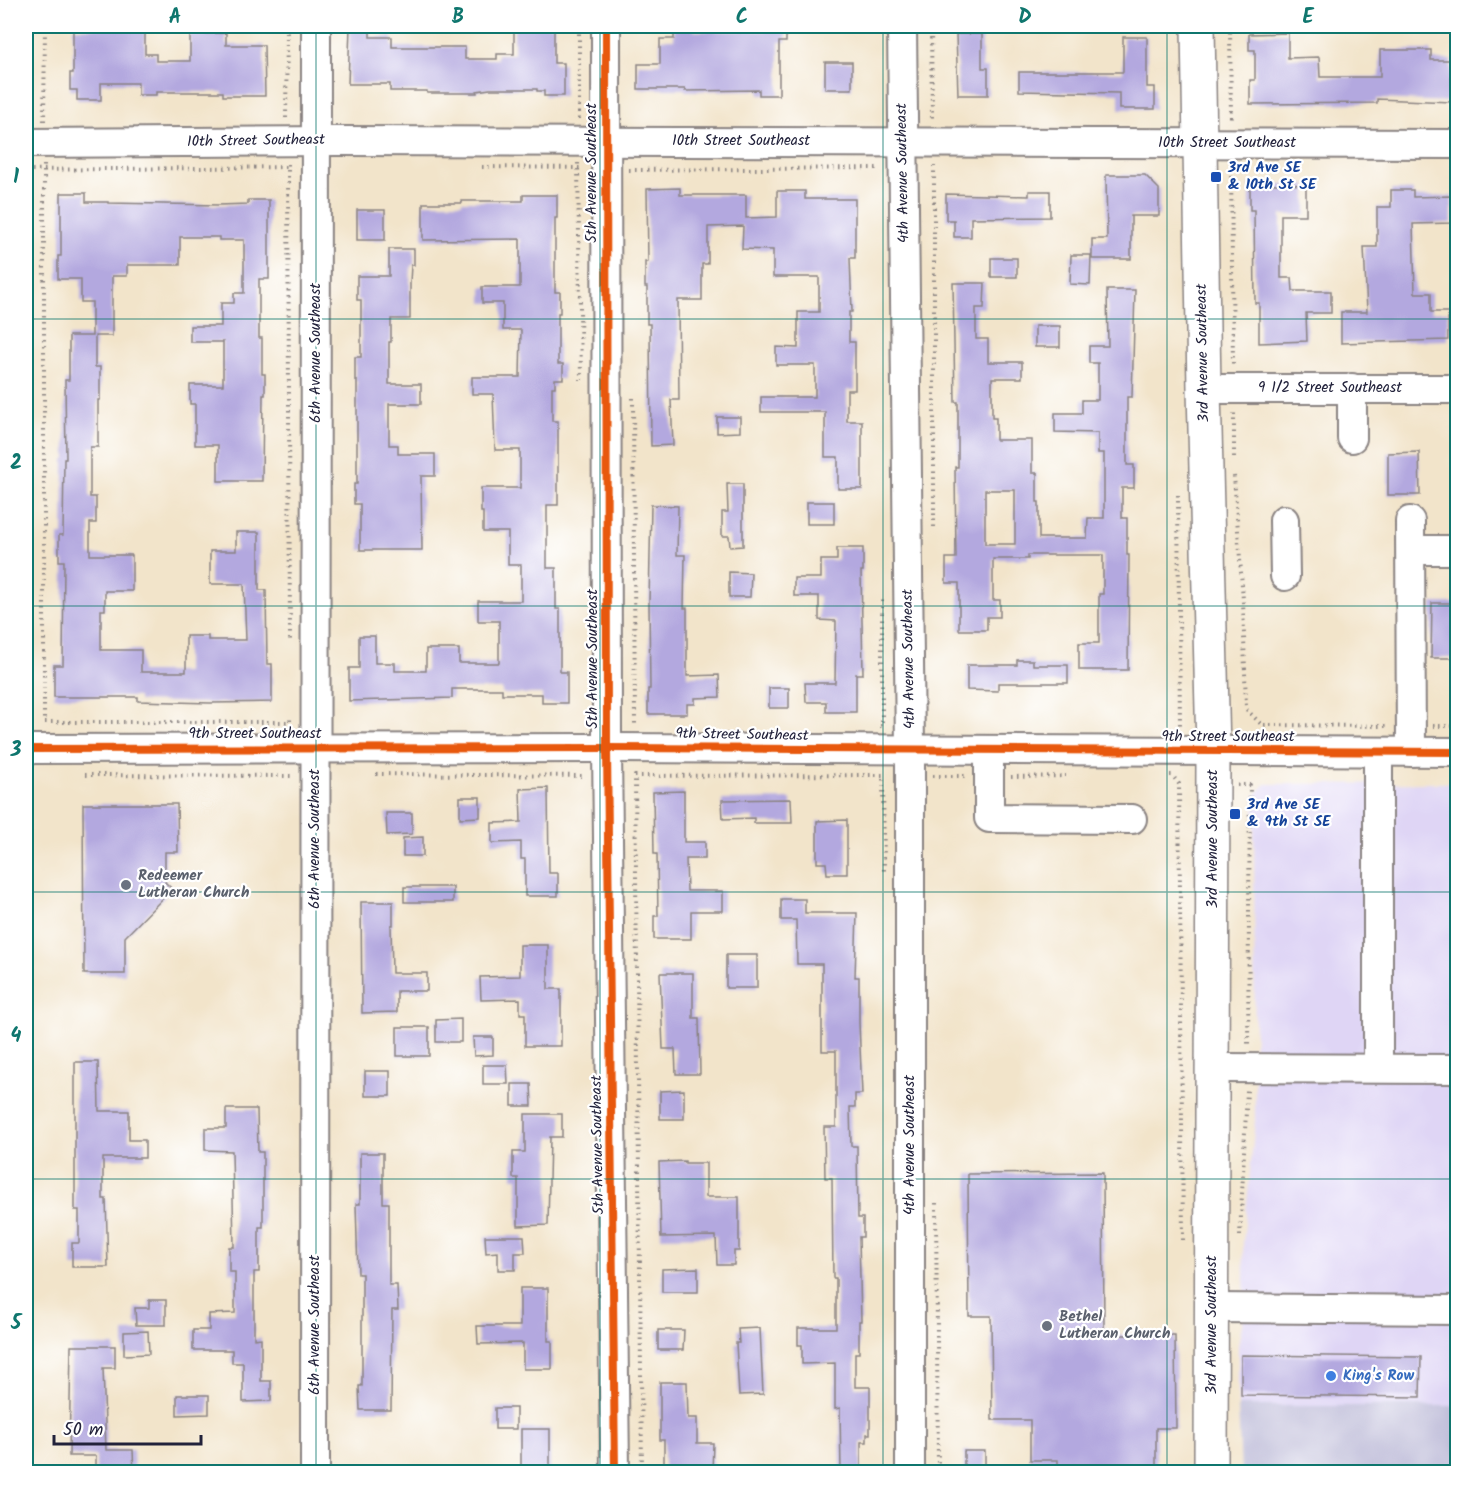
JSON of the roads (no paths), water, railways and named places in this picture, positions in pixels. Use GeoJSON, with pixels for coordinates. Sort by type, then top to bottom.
{"type":"FeatureCollection","features":[{"type":"Feature","properties":{"kind":"main road","name":"3rd Avenue Southeast"},"geometry":{"type":"LineString","coordinates":[[1198,26],[1203,389],[1213,750],[1211,1473]]}},
{"type":"Feature","properties":{"kind":"street","name":"6th Avenue Southeast"},"geometry":{"type":"LineString","coordinates":[[315,1473],[316,26]]}},
{"type":"Feature","properties":{"kind":"street","name":"5th Avenue Southeast"},"geometry":{"type":"LineString","coordinates":[[606,26],[607,748],[615,1473]]}},
{"type":"Feature","properties":{"kind":"street","name":"4th Avenue Southeast"},"geometry":{"type":"LineString","coordinates":[[902,26],[910,750],[910,1473]]}},
{"type":"Feature","properties":{"kind":"street","name":"10th Street Southeast"},"geometry":{"type":"LineString","coordinates":[[26,144],[316,141],[1458,144]]}},
{"type":"Feature","properties":{"kind":"street"},"geometry":{"type":"LineString","coordinates":[[1352,388],[1352,438]]}},
{"type":"Feature","properties":{"kind":"street","name":"9 1/2 Street Southeast"},"geometry":{"type":"LineString","coordinates":[[1203,389],[1458,389]]}},
{"type":"Feature","properties":{"kind":"street"},"geometry":{"type":"LineString","coordinates":[[1284,520],[1285,576]]}},
{"type":"Feature","properties":{"kind":"street"},"geometry":{"type":"LineString","coordinates":[[1410,521],[1411,739]]}},
{"type":"Feature","properties":{"kind":"street"},"geometry":{"type":"LineString","coordinates":[[1411,550],[1458,550]]}},
{"type":"Feature","properties":{"kind":"street","name":"9th Street Southeast"},"geometry":{"type":"LineString","coordinates":[[26,749],[910,750],[989,763],[1213,750],[1378,752],[1411,739],[1458,752]]}},
{"type":"Feature","properties":{"kind":"street"},"geometry":{"type":"LineString","coordinates":[[1378,752],[1378,1068]]}},
{"type":"Feature","properties":{"kind":"street"},"geometry":{"type":"LineString","coordinates":[[989,763],[989,818],[1132,819]]}},
{"type":"Feature","properties":{"kind":"street"},"geometry":{"type":"LineString","coordinates":[[1212,1068],[1458,1069]]}},
{"type":"Feature","properties":{"kind":"street"},"geometry":{"type":"LineString","coordinates":[[1212,1308],[1458,1310]]}},
{"type":"Feature","properties":{"kind":"place","name":"3rd Ave SE & 10th St SE"},"geometry":{"type":"Point","coordinates":[1216,177]}},
{"type":"Feature","properties":{"kind":"place","name":"3rd Ave SE & 9th St SE"},"geometry":{"type":"Point","coordinates":[1235,814]}},
{"type":"Feature","properties":{"kind":"place","name":"Redeemer Lutheran Church"},"geometry":{"type":"Point","coordinates":[126,885]}},
{"type":"Feature","properties":{"kind":"place","name":"Bethel Lutheran Church"},"geometry":{"type":"Point","coordinates":[1047,1326]}},
{"type":"Feature","properties":{"kind":"place","name":"King's Row"},"geometry":{"type":"Point","coordinates":[1331,1376]}}]}
